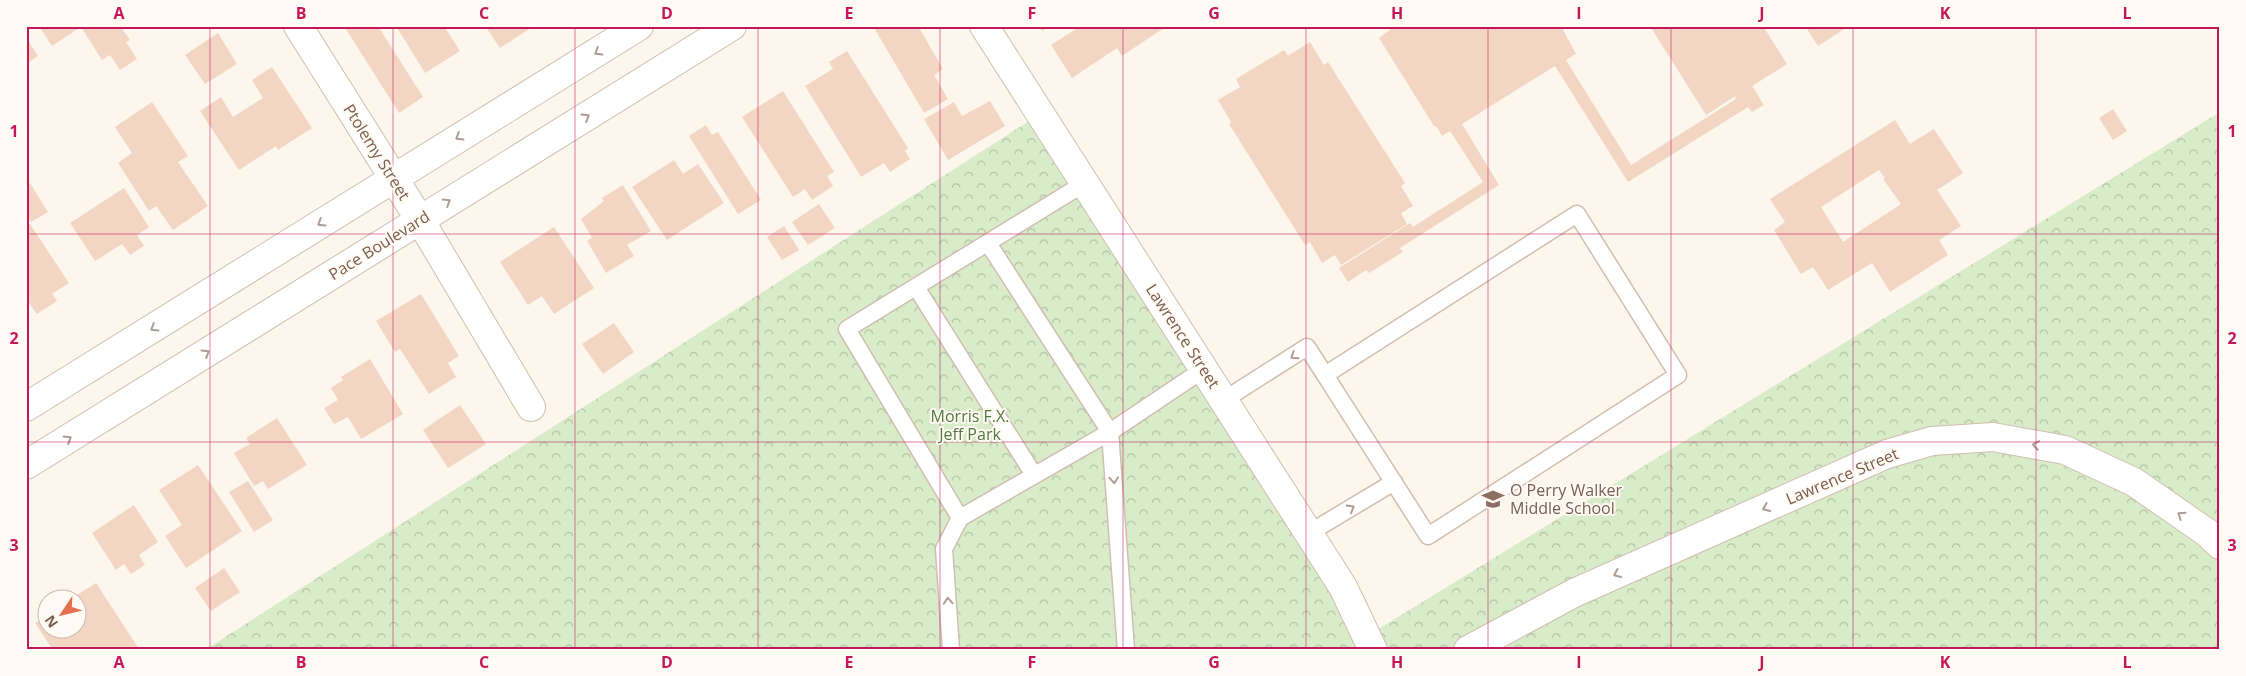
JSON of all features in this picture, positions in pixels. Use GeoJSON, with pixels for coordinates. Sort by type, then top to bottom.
{"type":"FeatureCollection","features":[{"type":"Feature","properties":{"kind":"street","name":"Ptolemy Street"},"geometry":{"type":"LineString","coordinates":[[298,26],[420,220],[531,407]]}},
{"type":"Feature","properties":{"kind":"street"},"geometry":{"type":"LineString","coordinates":[[26,407],[639,26]]}},
{"type":"Feature","properties":{"kind":"street","name":"Pace Boulevard"},"geometry":{"type":"LineString","coordinates":[[26,464],[732,26]]}},
{"type":"Feature","properties":{"kind":"street","name":"Lawrence Street"},"geometry":{"type":"LineString","coordinates":[[984,26],[1343,587],[1373,650]]}},
{"type":"Feature","properties":{"kind":"street","name":"Lawrence Street"},"geometry":{"type":"LineString","coordinates":[[1468,650],[1574,593],[1887,454],[1932,441],[1993,437],[2065,450],[2134,482],[2206,532],[2220,545]]}},
{"type":"Feature","properties":{"kind":"lane"},"geometry":{"type":"LineString","coordinates":[[960,518],[847,329],[1085,183]]}},
{"type":"Feature","properties":{"kind":"lane"},"geometry":{"type":"LineString","coordinates":[[1224,400],[1307,347],[1428,536],[1678,375],[1578,214],[1325,374]]}},
{"type":"Feature","properties":{"kind":"lane"},"geometry":{"type":"LineString","coordinates":[[988,243],[1110,432],[1126,650]]}},
{"type":"Feature","properties":{"kind":"lane"},"geometry":{"type":"LineString","coordinates":[[916,287],[1034,476]]}},
{"type":"Feature","properties":{"kind":"lane"},"geometry":{"type":"LineString","coordinates":[[951,650],[944,549],[960,518],[1110,432],[1204,369]]}},
{"type":"Feature","properties":{"kind":"lane"},"geometry":{"type":"LineString","coordinates":[[1309,533],[1394,482]]}},
{"type":"Feature","properties":{"kind":"green space","name":"Morris F.X. Jeff Park"},"geometry":{"type":"Polygon","coordinates":[[[2220,112],[2220,650],[205,650],[1040,114],[1367,636],[2220,112]]]}},
{"type":"Feature","properties":{"kind":"building"},"geometry":{"type":"Polygon","coordinates":[[[39,26],[120,26],[130,40],[126,42],[137,59],[120,70],[110,55],[102,60],[81,27],[52,46],[39,26]]]}},
{"type":"Feature","properties":{"kind":"building"},"geometry":{"type":"Polygon","coordinates":[[[344,26],[378,26],[423,97],[399,113],[344,26]]]}},
{"type":"Feature","properties":{"kind":"building"},"geometry":{"type":"Polygon","coordinates":[[[396,26],[444,26],[460,51],[425,73],[396,26]]]}},
{"type":"Feature","properties":{"kind":"building"},"geometry":{"type":"Polygon","coordinates":[[[485,26],[534,26],[500,48],[485,26]]]}},
{"type":"Feature","properties":{"kind":"building"},"geometry":{"type":"Polygon","coordinates":[[[873,26],[918,26],[943,69],[934,75],[948,99],[924,113],[873,26]]]}},
{"type":"Feature","properties":{"kind":"building"},"geometry":{"type":"Polygon","coordinates":[[[1039,26],[1050,26],[1042,31],[1039,26]]]}},
{"type":"Feature","properties":{"kind":"building"},"geometry":{"type":"Polygon","coordinates":[[[1074,26],[1167,26],[1122,56],[1117,48],[1072,78],[1051,45],[1076,29],[1074,26]]]}},
{"type":"Feature","properties":{"kind":"building"},"geometry":{"type":"Polygon","coordinates":[[[1395,26],[1561,26],[1576,54],[1566,60],[1631,165],[1736,99],[1735,96],[1706,115],[1650,26],[1763,26],[1787,64],[1752,86],[1764,105],[1752,112],[1748,107],[1628,182],[1555,66],[1462,124],[1499,185],[1400,248],[1403,252],[1369,273],[1366,270],[1348,282],[1339,268],[1410,223],[1413,227],[1483,182],[1450,131],[1442,136],[1436,126],[1434,126],[1379,38],[1395,26]]]}},
{"type":"Feature","properties":{"kind":"building"},"geometry":{"type":"Polygon","coordinates":[[[1805,26],[1849,26],[1818,46],[1805,26]]]}},
{"type":"Feature","properties":{"kind":"building"},"geometry":{"type":"Polygon","coordinates":[[[218,33],[237,64],[205,84],[185,55],[218,33]]]}},
{"type":"Feature","properties":{"kind":"building"},"geometry":{"type":"Polygon","coordinates":[[[26,37],[38,56],[26,64],[26,37]]]}},
{"type":"Feature","properties":{"kind":"building"},"geometry":{"type":"Polygon","coordinates":[[[1310,42],[1324,65],[1328,62],[1405,183],[1401,186],[1413,206],[1401,213],[1407,224],[1341,265],[1335,255],[1322,263],[1310,242],[1305,245],[1229,124],[1231,122],[1218,100],[1240,87],[1236,79],[1284,50],[1288,56],[1310,42]]]}},
{"type":"Feature","properties":{"kind":"building"},"geometry":{"type":"Polygon","coordinates":[[[847,51],[908,148],[905,151],[910,159],[890,172],[884,163],[861,177],[805,86],[833,69],[829,62],[847,51]]]}},
{"type":"Feature","properties":{"kind":"building"},"geometry":{"type":"Polygon","coordinates":[[[272,67],[312,128],[278,150],[276,146],[239,170],[200,111],[221,97],[233,117],[263,98],[252,80],[272,67]]]}},
{"type":"Feature","properties":{"kind":"building"},"geometry":{"type":"Polygon","coordinates":[[[783,91],[834,172],[827,176],[833,186],[812,200],[805,189],[793,197],[742,117],[783,91]]]}},
{"type":"Feature","properties":{"kind":"building"},"geometry":{"type":"Polygon","coordinates":[[[990,101],[1005,126],[948,160],[924,119],[954,102],[962,116],[990,101]]]}},
{"type":"Feature","properties":{"kind":"building"},"geometry":{"type":"Polygon","coordinates":[[[152,102],[188,156],[178,162],[208,206],[173,230],[156,206],[149,211],[118,163],[132,153],[115,127],[152,102]]]}},
{"type":"Feature","properties":{"kind":"building"},"geometry":{"type":"Polygon","coordinates":[[[2113,109],[2127,131],[2113,140],[2099,118],[2113,109]]]}},
{"type":"Feature","properties":{"kind":"building"},"geometry":{"type":"Polygon","coordinates":[[[1895,120],[1910,144],[1934,129],[1963,173],[1937,190],[1961,226],[1939,240],[1948,255],[1890,292],[1872,263],[1828,290],[1813,267],[1801,274],[1774,230],[1785,222],[1770,199],[1895,120]],[[1879,170],[1821,207],[1843,242],[1901,204],[1883,179],[1885,178],[1879,170]]]}},
{"type":"Feature","properties":{"kind":"building"},"geometry":{"type":"Polygon","coordinates":[[[706,125],[712,135],[718,132],[761,200],[738,214],[689,136],[706,125]]]}},
{"type":"Feature","properties":{"kind":"building"},"geometry":{"type":"Polygon","coordinates":[[[674,160],[683,174],[698,164],[724,203],[667,240],[632,187],[674,160]]]}},
{"type":"Feature","properties":{"kind":"building"},"geometry":{"type":"Polygon","coordinates":[[[30,183],[48,212],[31,222],[26,215],[26,185],[30,183]]]}},
{"type":"Feature","properties":{"kind":"building"},"geometry":{"type":"Polygon","coordinates":[[[623,185],[651,231],[627,245],[634,256],[606,273],[587,241],[592,238],[581,219],[604,201],[602,198],[623,185]]]}},
{"type":"Feature","properties":{"kind":"building"},"geometry":{"type":"Polygon","coordinates":[[[124,188],[149,227],[137,235],[144,246],[130,255],[122,244],[95,261],[70,223],[124,188]]]}},
{"type":"Feature","properties":{"kind":"building"},"geometry":{"type":"Polygon","coordinates":[[[819,204],[835,228],[808,245],[792,222],[819,204]]]}},
{"type":"Feature","properties":{"kind":"building"},"geometry":{"type":"Polygon","coordinates":[[[30,224],[69,283],[52,294],[57,301],[37,314],[26,299],[26,226],[30,224]]]}},
{"type":"Feature","properties":{"kind":"building"},"geometry":{"type":"Polygon","coordinates":[[[784,226],[799,250],[782,260],[767,237],[784,226]]]}},
{"type":"Feature","properties":{"kind":"building"},"geometry":{"type":"Polygon","coordinates":[[[554,227],[594,288],[554,314],[542,296],[528,305],[500,262],[554,227]]]}},
{"type":"Feature","properties":{"kind":"building"},"geometry":{"type":"Polygon","coordinates":[[[421,294],[459,356],[448,363],[456,377],[429,394],[400,349],[395,352],[376,321],[421,294]]]}},
{"type":"Feature","properties":{"kind":"building"},"geometry":{"type":"Polygon","coordinates":[[[614,323],[634,352],[603,374],[582,344],[614,323]]]}},
{"type":"Feature","properties":{"kind":"building"},"geometry":{"type":"Polygon","coordinates":[[[370,359],[403,414],[361,439],[348,417],[334,424],[324,408],[338,400],[331,388],[343,380],[341,377],[370,359]]]}},
{"type":"Feature","properties":{"kind":"building"},"geometry":{"type":"Polygon","coordinates":[[[460,405],[486,444],[448,468],[423,430],[460,405]]]}},
{"type":"Feature","properties":{"kind":"building"},"geometry":{"type":"Polygon","coordinates":[[[277,418],[307,465],[268,489],[263,481],[254,486],[234,453],[250,444],[246,438],[277,418]]]}},
{"type":"Feature","properties":{"kind":"building"},"geometry":{"type":"Polygon","coordinates":[[[198,465],[242,531],[186,568],[165,536],[182,525],[159,490],[198,465]]]}},
{"type":"Feature","properties":{"kind":"building"},"geometry":{"type":"Polygon","coordinates":[[[248,481],[273,520],[254,532],[229,492],[248,481]]]}},
{"type":"Feature","properties":{"kind":"building"},"geometry":{"type":"Polygon","coordinates":[[[134,505],[158,542],[139,555],[145,565],[131,574],[124,564],[116,570],[92,533],[134,505]]]}},
{"type":"Feature","properties":{"kind":"building"},"geometry":{"type":"Polygon","coordinates":[[[224,568],[240,592],[211,611],[195,588],[224,568]]]}},
{"type":"Feature","properties":{"kind":"building"},"geometry":{"type":"Polygon","coordinates":[[[96,583],[139,649],[53,650],[45,638],[88,638],[88,588],[96,583]]]}},
{"type":"Feature","properties":{"kind":"place","name":"O Perry Walker Middle School"},"geometry":{"type":"Point","coordinates":[1493,499]}}]}
